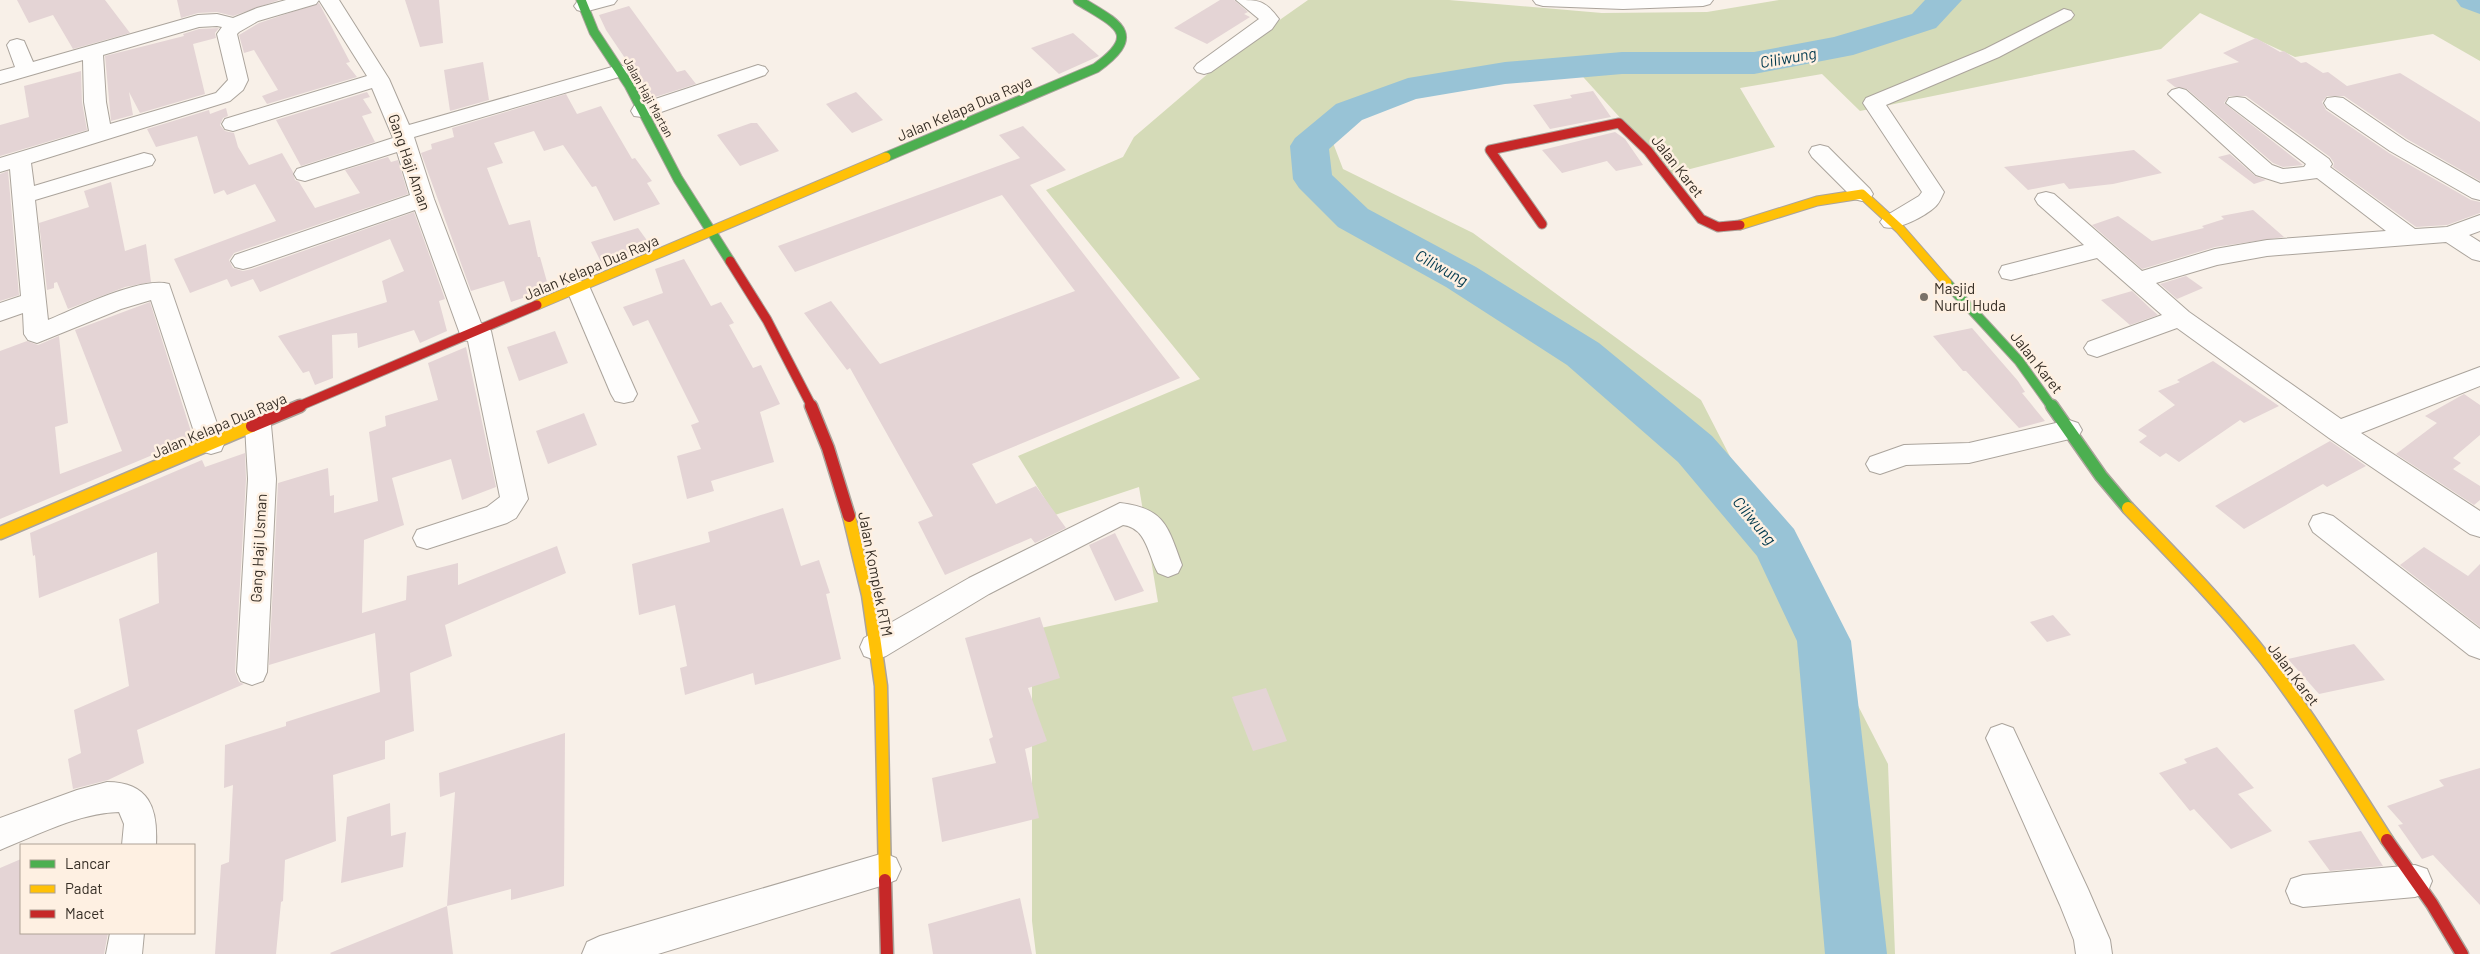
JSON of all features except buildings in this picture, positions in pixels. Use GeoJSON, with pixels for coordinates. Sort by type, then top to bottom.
{"type":"FeatureCollection","features":[{"type":"Feature","properties":{"kind":"street"},"geometry":{"type":"LineString","coordinates":[[0,78],[198,21],[217,20],[234,24],[309,0]]}},
{"type":"Feature","properties":{"kind":"street","name":"Gang Haji Aman"},"geometry":{"type":"LineString","coordinates":[[329,0],[379,79],[403,138],[423,199],[475,332],[514,499],[506,510],[427,538]]}},
{"type":"Feature","properties":{"kind":"street"},"geometry":{"type":"LineString","coordinates":[[582,3],[607,0]]}},
{"type":"Feature","properties":{"kind":"street","name":"Jalan Kelapa Dua Raya"},"geometry":{"type":"LineString","coordinates":[[0,533],[1108,62],[1123,48],[1125,39],[1123,33],[1119,28],[1078,0]]}},
{"type":"Feature","properties":{"kind":"street"},"geometry":{"type":"LineString","coordinates":[[1204,68],[1265,25],[1268,19],[1266,14],[1246,0]]}},
{"type":"Feature","properties":{"kind":"street"},"geometry":{"type":"LineString","coordinates":[[1542,0],[1595,3],[1703,0]]}},
{"type":"Feature","properties":{"kind":"street","name":"Jalan Haji Martan"},"geometry":{"type":"LineString","coordinates":[[582,3],[594,30],[642,111],[646,123],[694,202],[701,219],[711,232]]}},
{"type":"Feature","properties":{"kind":"street"},"geometry":{"type":"LineString","coordinates":[[1892,222],[1928,200],[1933,192],[1874,104],[1880,99],[1992,53],[2064,15]]}},
{"type":"Feature","properties":{"kind":"street"},"geometry":{"type":"LineString","coordinates":[[211,444],[160,290],[136,294],[95,308],[37,334],[24,196],[10,162],[211,102],[232,91],[238,80],[227,34],[234,24]]}},
{"type":"Feature","properties":{"kind":"street"},"geometry":{"type":"LineString","coordinates":[[17,45],[26,70]]}},
{"type":"Feature","properties":{"kind":"street"},"geometry":{"type":"LineString","coordinates":[[93,50],[95,102],[101,135]]}},
{"type":"Feature","properties":{"kind":"street"},"geometry":{"type":"LineString","coordinates":[[305,174],[403,138],[619,71]]}},
{"type":"Feature","properties":{"kind":"street"},"geometry":{"type":"LineString","coordinates":[[642,111],[758,71]]}},
{"type":"Feature","properties":{"kind":"street"},"geometry":{"type":"LineString","coordinates":[[233,124],[379,79]]}},
{"type":"Feature","properties":{"kind":"street"},"geometry":{"type":"LineString","coordinates":[[2179,94],[2264,170],[2281,176],[2311,173],[2321,164],[2237,103]]}},
{"type":"Feature","properties":{"kind":"street"},"geometry":{"type":"LineString","coordinates":[[2335,103],[2398,146],[2480,193]]}},
{"type":"Feature","properties":{"kind":"street","name":"Jalan Karet"},"geometry":{"type":"LineString","coordinates":[[1542,224],[1490,150],[1619,123],[1634,134],[1674,188],[1704,222],[1713,226],[1732,227],[1818,202],[1862,194],[1892,222],[2000,339],[2028,373],[2093,466],[2126,505],[2226,612],[2266,659],[2311,722],[2462,954]]}},
{"type":"Feature","properties":{"kind":"street"},"geometry":{"type":"LineString","coordinates":[[1820,152],[1862,194]]}},
{"type":"Feature","properties":{"kind":"street"},"geometry":{"type":"LineString","coordinates":[[24,196],[144,160]]}},
{"type":"Feature","properties":{"kind":"street"},"geometry":{"type":"LineString","coordinates":[[2316,167],[2412,238]]}},
{"type":"Feature","properties":{"kind":"street"},"geometry":{"type":"LineString","coordinates":[[243,261],[423,199]]}},
{"type":"Feature","properties":{"kind":"street"},"geometry":{"type":"LineString","coordinates":[[2046,199],[2100,249],[2180,318],[2338,432],[2480,526]]}},
{"type":"Feature","properties":{"kind":"street"},"geometry":{"type":"LineString","coordinates":[[2138,282],[2215,257],[2267,248],[2450,234],[2480,223]]}},
{"type":"Feature","properties":{"kind":"street","name":"Jalan Komplek RTM"},"geometry":{"type":"LineString","coordinates":[[711,232],[749,289],[794,371],[833,461],[856,536],[868,595],[882,714],[887,954]]}},
{"type":"Feature","properties":{"kind":"street"},"geometry":{"type":"LineString","coordinates":[[2450,234],[2480,253]]}},
{"type":"Feature","properties":{"kind":"street"},"geometry":{"type":"LineString","coordinates":[[2011,272],[2100,249]]}},
{"type":"Feature","properties":{"kind":"street"},"geometry":{"type":"LineString","coordinates":[[578,288],[624,394]]}},
{"type":"Feature","properties":{"kind":"street"},"geometry":{"type":"LineString","coordinates":[[0,312],[34,300]]}},
{"type":"Feature","properties":{"kind":"street"},"geometry":{"type":"LineString","coordinates":[[2096,348],[2180,318]]}},
{"type":"Feature","properties":{"kind":"street"},"geometry":{"type":"LineString","coordinates":[[2338,432],[2480,376]]}},
{"type":"Feature","properties":{"kind":"street","name":"Gang Haji Usman"},"geometry":{"type":"LineString","coordinates":[[252,672],[262,479],[258,424]]}},
{"type":"Feature","properties":{"kind":"street"},"geometry":{"type":"LineString","coordinates":[[1880,464],[1904,455],[1969,453],[2030,437],[2069,430]]}},
{"type":"Feature","properties":{"kind":"street"},"geometry":{"type":"LineString","coordinates":[[875,647],[979,586],[1120,514],[1136,515],[1152,524],[1168,565]]}},
{"type":"Feature","properties":{"kind":"street"},"geometry":{"type":"LineString","coordinates":[[2323,524],[2480,646]]}},
{"type":"Feature","properties":{"kind":"street"},"geometry":{"type":"LineString","coordinates":[[2002,738],[2076,901],[2092,940],[2094,954]]}},
{"type":"Feature","properties":{"kind":"street"},"geometry":{"type":"LineString","coordinates":[[0,834],[93,799],[113,796],[129,800],[138,811],[142,831],[140,844]]}},
{"type":"Feature","properties":{"kind":"street"},"geometry":{"type":"LineString","coordinates":[[600,954],[884,869]]}},
{"type":"Feature","properties":{"kind":"street"},"geometry":{"type":"LineString","coordinates":[[2302,891],[2415,881]]}},
{"type":"Feature","properties":{"kind":"street"},"geometry":{"type":"LineString","coordinates":[[124,954],[127,934]]}},
{"type":"Feature","properties":{"kind":"green space"},"geometry":{"type":"Polygon","coordinates":[[[1308,0],[1449,0],[1602,13],[1707,12],[1779,0],[2480,0],[2480,61],[2433,34],[2295,57],[2200,13],[2161,49],[1860,111],[1822,74],[1740,88],[1775,147],[1671,174],[1575,68],[1361,108],[1330,135],[1343,169],[1473,233],[1701,400],[1888,764],[1895,954],[1036,954],[1032,921],[1032,630],[1158,602],[1139,487],[1055,515],[1018,456],[1200,379],[1046,190],[1123,157],[1134,137],[1231,54],[1308,0]]]}},
{"type":"Feature","properties":{"kind":"waterway","name":"Ciliwung"},"geometry":{"type":"LineString","coordinates":[[1856,954],[1824,641],[1776,543],[1695,449],[1583,354],[1461,277],[1353,218],[1313,179],[1309,146],[1349,112],[1408,89],[1505,73],[1622,63],[1754,63],[1840,47],[1924,21],[1945,0]]}},
{"type":"Feature","properties":{"kind":"waterway","name":"Ciliwung"},"geometry":{"type":"LineString","coordinates":[[2473,0],[2480,4]]}},
{"type":"Feature","properties":{"kind":"traffic: fast"},"geometry":{"type":"LineString","coordinates":[[581,0],[594,32],[629,85],[678,179],[730,261]]}},
{"type":"Feature","properties":{"kind":"traffic: fast"},"geometry":{"type":"LineString","coordinates":[[886,157],[1096,68],[1112,57],[1121,47],[1123,38],[1120,30],[1113,23],[1078,0]]}},
{"type":"Feature","properties":{"kind":"traffic: fast"},"geometry":{"type":"LineString","coordinates":[[1947,283],[2019,361],[2101,476],[2128,508]]}},
{"type":"Feature","properties":{"kind":"traffic: slow"},"geometry":{"type":"LineString","coordinates":[[537,305],[886,157]]}},
{"type":"Feature","properties":{"kind":"traffic: slow"},"geometry":{"type":"LineString","coordinates":[[1740,225],[1817,201],[1862,194],[1900,229],[1947,283]]}},
{"type":"Feature","properties":{"kind":"traffic: slow"},"geometry":{"type":"LineString","coordinates":[[0,533],[252,426]]}},
{"type":"Feature","properties":{"kind":"traffic: slow"},"geometry":{"type":"LineString","coordinates":[[2128,508],[2216,601],[2266,660],[2313,726],[2387,840]]}},
{"type":"Feature","properties":{"kind":"traffic: slow"},"geometry":{"type":"LineString","coordinates":[[849,516],[868,595],[881,686],[885,880]]}},
{"type":"Feature","properties":{"kind":"traffic: jam"},"geometry":{"type":"LineString","coordinates":[[1542,224],[1490,150],[1619,123],[1630,131],[1648,151],[1681,196],[1701,219],[1710,225],[1718,227],[1740,225]]}},
{"type":"Feature","properties":{"kind":"traffic: jam"},"geometry":{"type":"LineString","coordinates":[[730,261],[767,320],[801,383],[828,448],[849,516]]}},
{"type":"Feature","properties":{"kind":"traffic: jam"},"geometry":{"type":"LineString","coordinates":[[252,426],[537,305]]}},
{"type":"Feature","properties":{"kind":"traffic: jam"},"geometry":{"type":"LineString","coordinates":[[2387,840],[2432,904],[2462,954]]}},
{"type":"Feature","properties":{"kind":"traffic: jam"},"geometry":{"type":"LineString","coordinates":[[885,880],[887,954]]}},
{"type":"Feature","properties":{"kind":"place","name":"Masjid Nurul Huda"},"geometry":{"type":"Point","coordinates":[1924,297]}}]}
